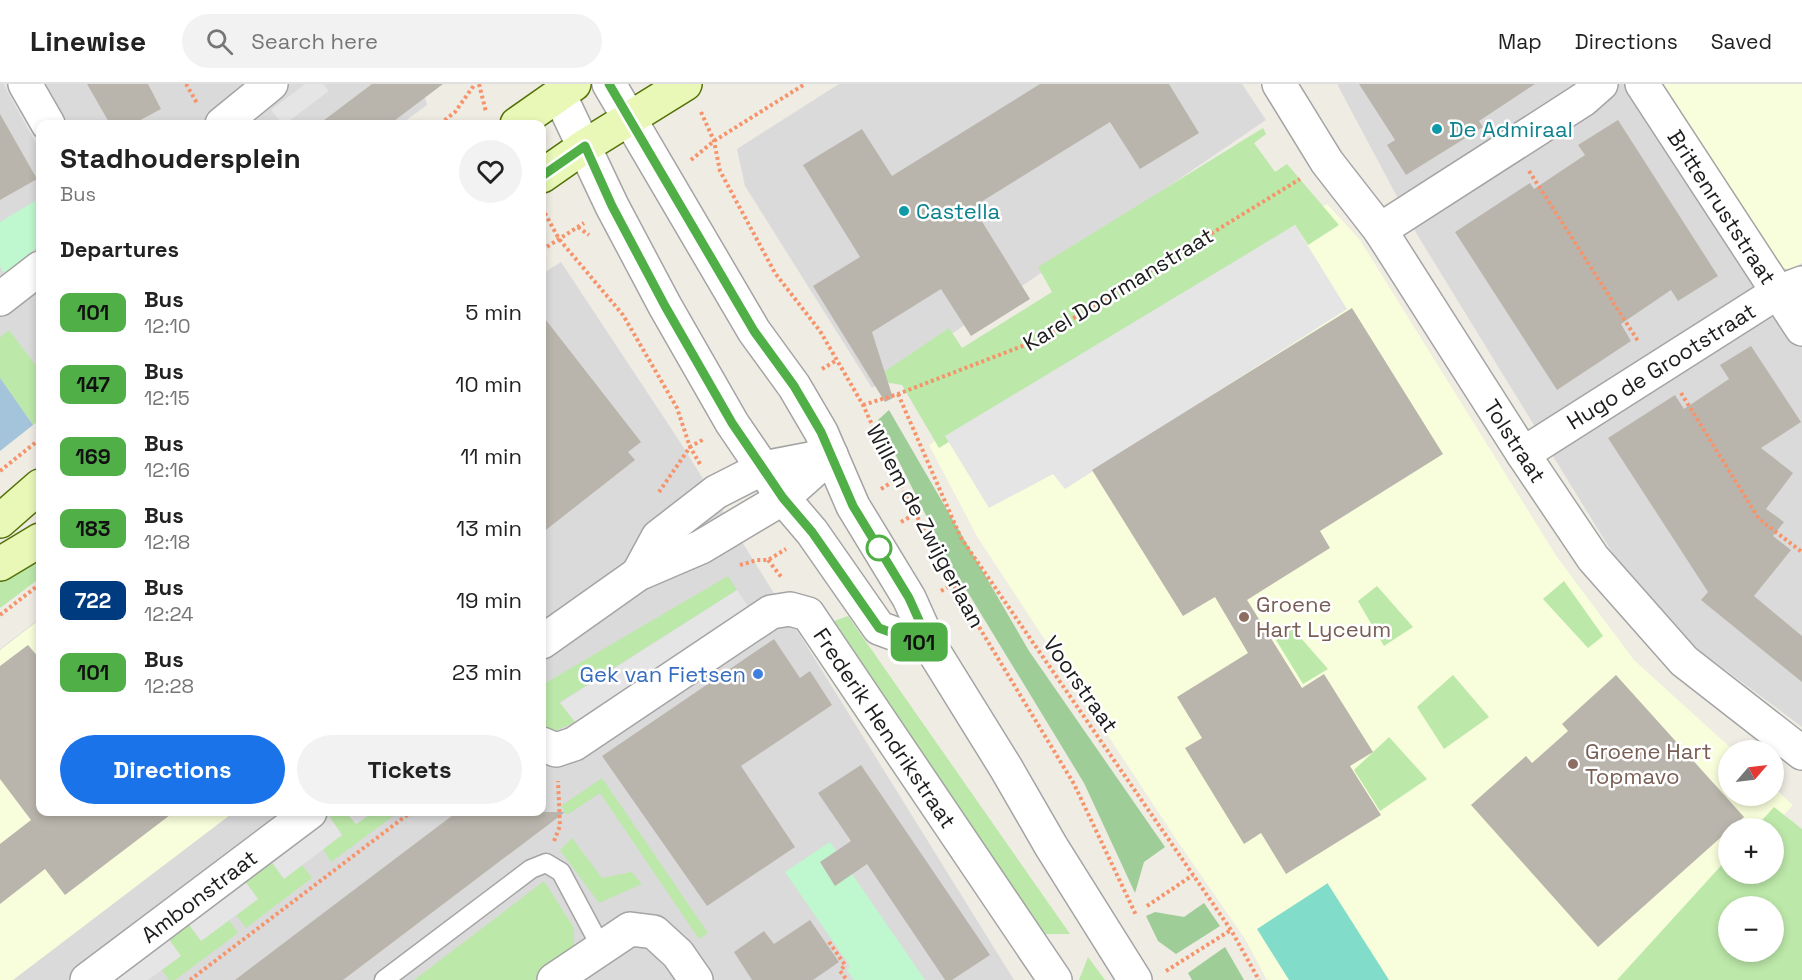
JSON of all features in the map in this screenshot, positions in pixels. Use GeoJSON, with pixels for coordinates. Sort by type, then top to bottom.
{"type":"FeatureCollection","features":[{"type":"Feature","properties":{"kind":"main road"},"geometry":{"type":"LineString","coordinates":[[546,173],[585,146],[685,84]]}},
{"type":"Feature","properties":{"kind":"main road"},"geometry":{"type":"LineString","coordinates":[[504,120],[562,87]]}},
{"type":"Feature","properties":{"kind":"main road"},"geometry":{"type":"LineString","coordinates":[[0,521],[36,490]]}},
{"type":"Feature","properties":{"kind":"main road"},"geometry":{"type":"LineString","coordinates":[[0,564],[36,542]]}},
{"type":"Feature","properties":{"kind":"street"},"geometry":{"type":"LineString","coordinates":[[25,84],[46,120]]}},
{"type":"Feature","properties":{"kind":"street"},"geometry":{"type":"LineString","coordinates":[[227,120],[271,84]]}},
{"type":"Feature","properties":{"kind":"street"},"geometry":{"type":"LineString","coordinates":[[609,84],[754,331],[794,386],[821,432],[853,506],[909,598],[931,647],[1051,846],[1149,976]]}},
{"type":"Feature","properties":{"kind":"street","name":"Tolstraat"},"geometry":{"type":"LineString","coordinates":[[1280,84],[1327,162],[1380,230],[1523,454],[1593,558],[1684,661],[1802,753]]}},
{"type":"Feature","properties":{"kind":"street"},"geometry":{"type":"LineString","coordinates":[[1380,230],[1584,99],[1601,84]]}},
{"type":"Feature","properties":{"kind":"street","name":"Brittenruststraat"},"geometry":{"type":"LineString","coordinates":[[1642,84],[1790,287],[1802,329]]}},
{"type":"Feature","properties":{"kind":"street"},"geometry":{"type":"LineString","coordinates":[[562,87],[612,206],[726,414],[783,498],[812,532],[879,628],[931,647]]}},
{"type":"Feature","properties":{"kind":"street"},"geometry":{"type":"LineString","coordinates":[[0,299],[36,271]]}},
{"type":"Feature","properties":{"kind":"street","name":"Hugo de Grootstraat"},"geometry":{"type":"LineString","coordinates":[[1523,454],[1790,287]]}},
{"type":"Feature","properties":{"kind":"street"},"geometry":{"type":"LineString","coordinates":[[638,574],[658,537],[716,492],[762,468],[831,454]]}},
{"type":"Feature","properties":{"kind":"street"},"geometry":{"type":"LineString","coordinates":[[546,639],[638,574],[701,547],[783,498],[831,454]]}},
{"type":"Feature","properties":{"kind":"street","name":"Frederik Hendrikstraat"},"geometry":{"type":"LineString","coordinates":[[549,747],[574,744],[771,612],[790,609],[808,614],[1046,976]]}},
{"type":"Feature","properties":{"kind":"street","name":"Ambonstraat"},"geometry":{"type":"LineString","coordinates":[[87,980],[305,816]]}},
{"type":"Feature","properties":{"kind":"street"},"geometry":{"type":"LineString","coordinates":[[554,980],[630,929],[654,932],[678,954],[696,980]]}},
{"type":"Feature","properties":{"kind":"lane"},"geometry":{"type":"LineString","coordinates":[[384,980],[531,869],[546,863],[561,872],[601,947]]}},
{"type":"Feature","properties":{"kind":"path"},"geometry":{"type":"LineString","coordinates":[[445,120],[455,112],[477,84],[501,120]]}},
{"type":"Feature","properties":{"kind":"path","name":"Willem de Zwijgerlaan"},"geometry":{"type":"LineString","coordinates":[[685,84],[714,141],[720,171],[775,273],[820,331],[863,405],[897,479],[953,584],[1074,784],[1139,921]]}},
{"type":"Feature","properties":{"kind":"path"},"geometry":{"type":"LineString","coordinates":[[1513,145],[1759,519],[1802,552]]}},
{"type":"Feature","properties":{"kind":"path","name":"Karel Doormanstraat"},"geometry":{"type":"LineString","coordinates":[[863,405],[898,394],[1038,340],[1327,162]]}},
{"type":"Feature","properties":{"kind":"path"},"geometry":{"type":"LineString","coordinates":[[546,215],[559,239],[623,315],[677,408],[690,447],[716,492]]}},
{"type":"Feature","properties":{"kind":"path","name":"Voorstraat"},"geometry":{"type":"LineString","coordinates":[[898,394],[961,538],[1231,930],[1259,980]]}},
{"type":"Feature","properties":{"kind":"path"},"geometry":{"type":"LineString","coordinates":[[0,471],[36,442]]}},
{"type":"Feature","properties":{"kind":"path"},"geometry":{"type":"LineString","coordinates":[[898,524],[916,514]]}},
{"type":"Feature","properties":{"kind":"path"},"geometry":{"type":"LineString","coordinates":[[736,526],[757,560]]}},
{"type":"Feature","properties":{"kind":"path"},"geometry":{"type":"LineString","coordinates":[[940,592],[953,584]]}},
{"type":"Feature","properties":{"kind":"path"},"geometry":{"type":"LineString","coordinates":[[0,615],[36,588]]}},
{"type":"Feature","properties":{"kind":"path"},"geometry":{"type":"LineString","coordinates":[[546,863],[560,826],[549,747]]}},
{"type":"Feature","properties":{"kind":"path"},"geometry":{"type":"LineString","coordinates":[[190,980],[406,816]]}},
{"type":"Feature","properties":{"kind":"path"},"geometry":{"type":"LineString","coordinates":[[1147,906],[1193,875]]}},
{"type":"Feature","properties":{"kind":"path"},"geometry":{"type":"LineString","coordinates":[[1149,976],[1231,930]]}},
{"type":"Feature","properties":{"kind":"path"},"geometry":{"type":"LineString","coordinates":[[829,942],[845,965],[840,971],[847,980]]}},
{"type":"Feature","properties":{"kind":"shaded area"},"geometry":{"type":"Polygon","coordinates":[[[0,84],[421,84],[427,105],[406,120],[36,120],[36,401],[0,429],[0,84]]]}},
{"type":"Feature","properties":{"kind":"shaded area"},"geometry":{"type":"Polygon","coordinates":[[[3,84],[11,84],[36,129],[36,144],[3,84]]]}},
{"type":"Feature","properties":{"kind":"shaded area"},"geometry":{"type":"Polygon","coordinates":[[[305,84],[323,84],[329,91],[290,120],[279,120],[271,110],[305,84]]]}},
{"type":"Feature","properties":{"kind":"shaded area"},"geometry":{"type":"Polygon","coordinates":[[[839,84],[1242,84],[1266,120],[872,388],[745,186],[737,149],[839,84]]]}},
{"type":"Feature","properties":{"kind":"shaded area"},"geometry":{"type":"Polygon","coordinates":[[[1337,84],[1802,84],[1802,727],[1684,639],[1626,575],[1418,236],[1337,84]]]}},
{"type":"Feature","properties":{"kind":"shaded area"},"geometry":{"type":"Polygon","coordinates":[[[1652,84],[1802,84],[1802,263],[1792,270],[1771,266],[1652,84]]]}},
{"type":"Feature","properties":{"kind":"shaded area"},"geometry":{"type":"Polygon","coordinates":[[[36,200],[36,248],[4,274],[0,266],[0,222],[36,200]]]}},
{"type":"Feature","properties":{"kind":"shaded area","name":"Groene Hart Lyceum"},"geometry":{"type":"Polygon","coordinates":[[[1327,204],[1360,240],[1557,557],[1634,660],[1722,740],[1718,740],[1718,806],[1784,806],[1784,797],[1793,805],[1781,818],[1718,818],[1718,883],[1621,980],[1267,980],[1245,939],[1176,839],[978,538],[929,445],[1327,204]]]}},
{"type":"Feature","properties":{"kind":"shaded area"},"geometry":{"type":"Polygon","coordinates":[[[1295,225],[1347,309],[1065,489],[1053,474],[989,508],[945,436],[1295,225]]]}},
{"type":"Feature","properties":{"kind":"shaded area"},"geometry":{"type":"Polygon","coordinates":[[[561,262],[682,445],[1014,980],[0,980],[0,649],[36,621],[36,816],[546,816],[546,271],[561,262]]]}},
{"type":"Feature","properties":{"kind":"shaded area"},"geometry":{"type":"Polygon","coordinates":[[[0,378],[33,425],[0,451],[0,378]]]}},
{"type":"Feature","properties":{"kind":"shaded area"},"geometry":{"type":"Polygon","coordinates":[[[737,590],[750,609],[584,719],[575,722],[560,703],[737,590]]]}},
{"type":"Feature","properties":{"kind":"shaded area"},"geometry":{"type":"Polygon","coordinates":[[[36,622],[36,816],[229,816],[13,980],[0,980],[0,650],[36,622]]]}},
{"type":"Feature","properties":{"kind":"shaded area"},"geometry":{"type":"Polygon","coordinates":[[[329,816],[342,835],[284,879],[270,860],[329,816]]]}},
{"type":"Feature","properties":{"kind":"shaded area"},"geometry":{"type":"Polygon","coordinates":[[[349,816],[367,816],[356,824],[349,816]]]}},
{"type":"Feature","properties":{"kind":"shaded area"},"geometry":{"type":"Polygon","coordinates":[[[830,842],[925,980],[854,980],[847,970],[850,966],[785,872],[830,842]]]}},
{"type":"Feature","properties":{"kind":"shaded area"},"geometry":{"type":"Polygon","coordinates":[[[244,880],[258,899],[201,941],[188,923],[244,880]]]}},
{"type":"Feature","properties":{"kind":"shaded area"},"geometry":{"type":"Polygon","coordinates":[[[1328,883],[1389,980],[1289,980],[1257,929],[1328,883]]]}},
{"type":"Feature","properties":{"kind":"shaded area"},"geometry":{"type":"Polygon","coordinates":[[[168,938],[181,956],[148,980],[112,980],[168,938]]]}},
{"type":"Feature","properties":{"kind":"green space"},"geometry":{"type":"Polygon","coordinates":[[[1263,128],[1266,134],[1254,143],[1275,172],[1287,164],[1339,225],[1308,245],[1295,225],[939,448],[902,385],[872,380],[949,328],[962,348],[1052,292],[1038,267],[1263,128]]]}},
{"type":"Feature","properties":{"kind":"green space"},"geometry":{"type":"Polygon","coordinates":[[[9,330],[36,366],[36,422],[33,425],[0,378],[0,337],[9,330]]]}},
{"type":"Feature","properties":{"kind":"green space"},"geometry":{"type":"Polygon","coordinates":[[[889,410],[1029,651],[1165,847],[1144,862],[1135,893],[1084,783],[950,563],[878,420],[889,410]]]}},
{"type":"Feature","properties":{"kind":"green space"},"geometry":{"type":"Polygon","coordinates":[[[36,554],[36,581],[0,608],[0,575],[36,554]]]}},
{"type":"Feature","properties":{"kind":"green space"},"geometry":{"type":"Polygon","coordinates":[[[728,576],[737,590],[560,702],[575,722],[551,733],[546,727],[546,683],[728,576]]]}},
{"type":"Feature","properties":{"kind":"green space"},"geometry":{"type":"Polygon","coordinates":[[[1564,581],[1603,636],[1588,648],[1543,599],[1564,581]]]}},
{"type":"Feature","properties":{"kind":"green space"},"geometry":{"type":"Polygon","coordinates":[[[1377,586],[1413,627],[1384,646],[1358,601],[1377,586]]]}},
{"type":"Feature","properties":{"kind":"green space"},"geometry":{"type":"Polygon","coordinates":[[[848,616],[1070,934],[1038,934],[829,623],[848,616]]]}},
{"type":"Feature","properties":{"kind":"green space"},"geometry":{"type":"Polygon","coordinates":[[[1293,629],[1328,669],[1303,684],[1276,640],[1293,629]]]}},
{"type":"Feature","properties":{"kind":"green space"},"geometry":{"type":"Polygon","coordinates":[[[1453,675],[1489,717],[1444,749],[1417,707],[1453,675]]]}},
{"type":"Feature","properties":{"kind":"green space"},"geometry":{"type":"Polygon","coordinates":[[[1389,737],[1427,779],[1380,811],[1354,770],[1389,737]]]}},
{"type":"Feature","properties":{"kind":"green space"},"geometry":{"type":"Polygon","coordinates":[[[602,778],[708,933],[699,939],[600,793],[567,815],[561,806],[602,778]]]}},
{"type":"Feature","properties":{"kind":"green space"},"geometry":{"type":"Polygon","coordinates":[[[1774,807],[1802,829],[1802,980],[1617,980],[1718,869],[1718,884],[1784,884],[1784,818],[1764,818],[1774,807]]]}},
{"type":"Feature","properties":{"kind":"green space"},"geometry":{"type":"Polygon","coordinates":[[[329,816],[349,816],[356,824],[367,816],[393,816],[331,862],[323,849],[342,835],[329,816]]]}},
{"type":"Feature","properties":{"kind":"green space"},"geometry":{"type":"Polygon","coordinates":[[[572,838],[602,878],[632,872],[642,884],[599,903],[560,850],[572,838]]]}},
{"type":"Feature","properties":{"kind":"green space"},"geometry":{"type":"Polygon","coordinates":[[[270,860],[284,879],[302,865],[312,878],[246,928],[236,915],[258,899],[244,880],[270,860]]]}},
{"type":"Feature","properties":{"kind":"green space"},"geometry":{"type":"Polygon","coordinates":[[[544,881],[574,928],[574,945],[560,963],[535,980],[414,980],[544,881]]]}},
{"type":"Feature","properties":{"kind":"green space"},"geometry":{"type":"Polygon","coordinates":[[[1204,903],[1220,926],[1176,954],[1158,941],[1146,916],[1155,912],[1184,917],[1204,903]]]}},
{"type":"Feature","properties":{"kind":"green space"},"geometry":{"type":"Polygon","coordinates":[[[229,920],[238,933],[175,980],[169,980],[162,970],[180,956],[168,938],[188,923],[201,941],[229,920]]]}},
{"type":"Feature","properties":{"kind":"green space"},"geometry":{"type":"Polygon","coordinates":[[[1225,947],[1244,980],[1192,980],[1188,973],[1225,947]]]}},
{"type":"Feature","properties":{"kind":"green space"},"geometry":{"type":"Polygon","coordinates":[[[1088,957],[1105,980],[1079,980],[1088,957]]]}},
{"type":"Feature","properties":{"kind":"building"},"geometry":{"type":"Polygon","coordinates":[[[87,84],[148,84],[161,109],[140,120],[108,120],[87,84]]]}},
{"type":"Feature","properties":{"kind":"building"},"geometry":{"type":"Polygon","coordinates":[[[372,84],[443,84],[395,120],[324,120],[372,84]]]}},
{"type":"Feature","properties":{"kind":"building","name":"Castella"},"geometry":{"type":"Polygon","coordinates":[[[1040,84],[1169,84],[1199,133],[1140,169],[1110,122],[973,207],[1030,299],[971,336],[941,289],[872,332],[893,398],[885,402],[813,286],[860,257],[803,165],[862,129],[892,176],[1040,84]]]}},
{"type":"Feature","properties":{"kind":"building","name":"De Admiraal"},"geometry":{"type":"Polygon","coordinates":[[[1359,84],[1535,84],[1479,121],[1483,127],[1406,175],[1387,145],[1395,140],[1359,84]]]}},
{"type":"Feature","properties":{"kind":"building"},"geometry":{"type":"Polygon","coordinates":[[[0,114],[36,180],[0,200],[0,114]]]}},
{"type":"Feature","properties":{"kind":"building"},"geometry":{"type":"Polygon","coordinates":[[[1618,120],[1718,276],[1678,301],[1671,290],[1621,324],[1631,341],[1557,390],[1455,232],[1530,183],[1534,189],[1585,155],[1578,145],[1618,120]]]}},
{"type":"Feature","properties":{"kind":"building"},"geometry":{"type":"Polygon","coordinates":[[[1352,308],[1443,454],[1320,531],[1330,548],[1247,600],[1302,688],[1324,674],[1373,752],[1350,766],[1381,815],[1286,874],[1261,833],[1244,844],[1185,748],[1202,738],[1177,697],[1248,653],[1215,597],[1183,616],[1092,470],[1352,308]]]}},
{"type":"Feature","properties":{"kind":"building"},"geometry":{"type":"Polygon","coordinates":[[[546,320],[641,442],[628,452],[635,460],[546,530],[546,320]]]}},
{"type":"Feature","properties":{"kind":"building"},"geometry":{"type":"Polygon","coordinates":[[[1751,346],[1801,422],[1761,448],[1793,473],[1766,509],[1784,522],[1773,536],[1791,550],[1754,596],[1802,636],[1802,682],[1701,600],[1708,592],[1608,438],[1675,395],[1684,409],[1729,379],[1720,365],[1751,346]]]}},
{"type":"Feature","properties":{"kind":"building"},"geometry":{"type":"Polygon","coordinates":[[[774,639],[800,678],[810,671],[832,705],[741,766],[795,847],[707,906],[602,756],[774,639]]]}},
{"type":"Feature","properties":{"kind":"building"},"geometry":{"type":"Polygon","coordinates":[[[28,645],[36,654],[36,816],[169,816],[65,895],[45,869],[0,904],[0,844],[31,820],[0,779],[0,666],[28,645]]]}},
{"type":"Feature","properties":{"kind":"building"},"geometry":{"type":"Polygon","coordinates":[[[1616,675],[1718,788],[1718,806],[1734,806],[1744,817],[1718,818],[1718,840],[1598,947],[1471,805],[1526,756],[1532,763],[1568,731],[1562,724],[1616,675]]]}},
{"type":"Feature","properties":{"kind":"building"},"geometry":{"type":"Polygon","coordinates":[[[861,765],[990,955],[952,980],[945,980],[867,864],[835,886],[820,862],[851,841],[818,793],[861,765]]]}},
{"type":"Feature","properties":{"kind":"building"},"geometry":{"type":"Polygon","coordinates":[[[546,812],[565,812],[343,980],[235,980],[452,816],[546,816],[546,812]]]}},
{"type":"Feature","properties":{"kind":"building"},"geometry":{"type":"Polygon","coordinates":[[[810,920],[839,962],[813,980],[752,980],[734,952],[764,931],[774,944],[810,920]]]}},
{"type":"Feature","properties":{"kind":"bus line","name":"101"},"geometry":{"type":"LineString","coordinates":[[546,173],[585,146],[612,206],[665,306],[732,423],[783,498],[812,532],[879,628],[931,647],[909,598],[853,506],[821,432],[794,386],[754,331],[609,84]]}},
{"type":"Feature","properties":{"kind":"place","name":"De Admiraal"},"geometry":{"type":"Point","coordinates":[1437,129]}},
{"type":"Feature","properties":{"kind":"place","name":"Castella"},"geometry":{"type":"Point","coordinates":[904,211]}},
{"type":"Feature","properties":{"kind":"place","name":"Groene Hart Lyceum"},"geometry":{"type":"Point","coordinates":[1244,617]}},
{"type":"Feature","properties":{"kind":"place","name":"Gek van Fietsen"},"geometry":{"type":"Point","coordinates":[758,674]}},
{"type":"Feature","properties":{"kind":"place","name":"Groene Hart Topmavo"},"geometry":{"type":"Point","coordinates":[1573,764]}}]}
